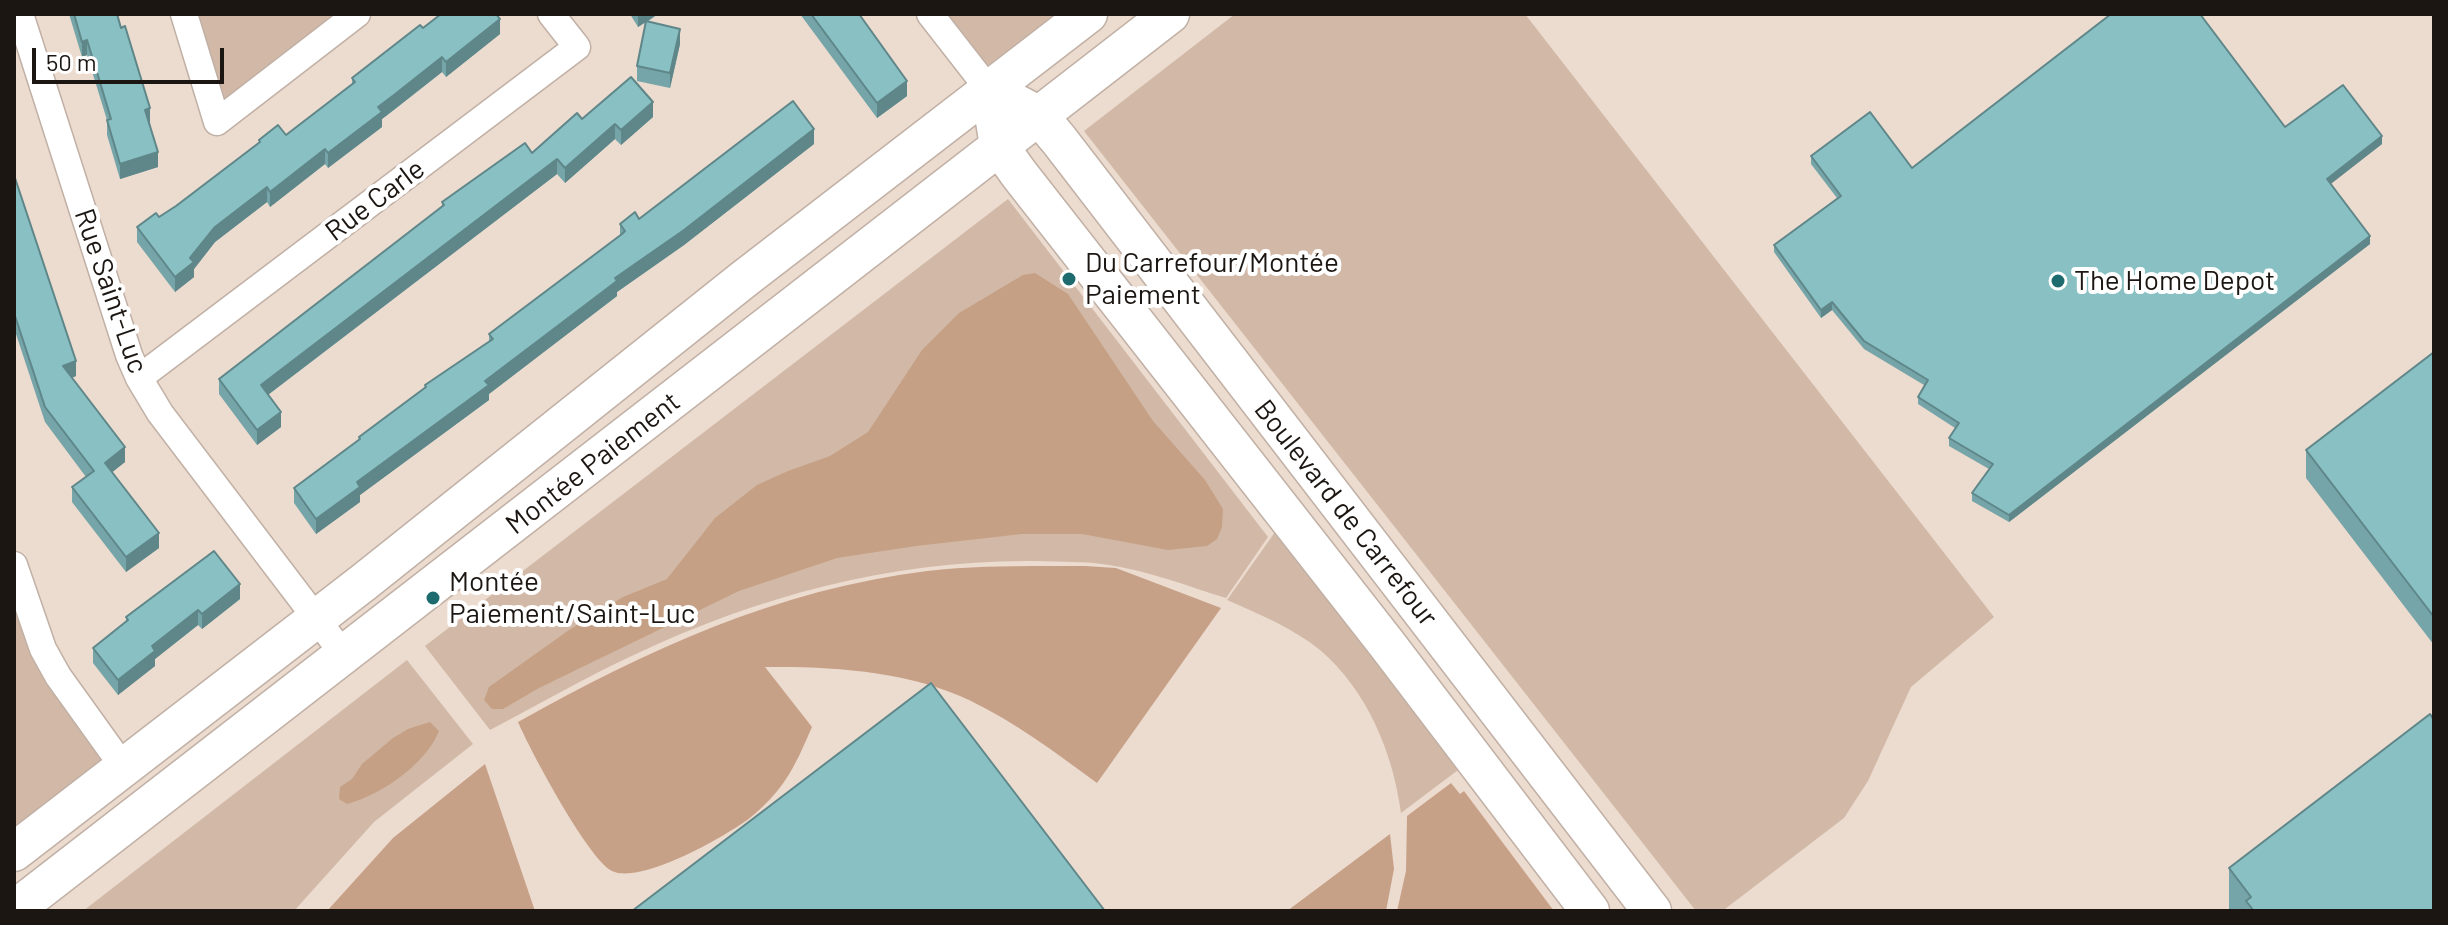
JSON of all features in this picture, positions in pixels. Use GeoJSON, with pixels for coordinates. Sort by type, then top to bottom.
{"type":"FeatureCollection","features":[{"type":"Feature","properties":{"kind":"main road","name":"Montée Paiement"},"geometry":{"type":"LineString","coordinates":[[14,852],[317,619],[744,279],[1088,14]]}},
{"type":"Feature","properties":{"kind":"main road","name":"Montée Paiement"},"geometry":{"type":"LineString","coordinates":[[14,910],[1170,14]]}},
{"type":"Feature","properties":{"kind":"main road"},"geometry":{"type":"LineString","coordinates":[[990,91],[1038,115]]}},
{"type":"Feature","properties":{"kind":"main road"},"geometry":{"type":"LineString","coordinates":[[990,91],[999,146]]}},
{"type":"Feature","properties":{"kind":"main road","name":"Boulevard de Carrefour"},"geometry":{"type":"LineString","coordinates":[[1038,115],[1652,911]]}},
{"type":"Feature","properties":{"kind":"main road","name":"Boulevard de Carrefour"},"geometry":{"type":"LineString","coordinates":[[999,146],[1386,643],[1590,911]]}},
{"type":"Feature","properties":{"kind":"street","name":"Rue Saint-Luc"},"geometry":{"type":"LineString","coordinates":[[20,14],[139,378],[160,413],[344,655]]}},
{"type":"Feature","properties":{"kind":"street"},"geometry":{"type":"LineString","coordinates":[[184,14],[217,122],[354,15]]}},
{"type":"Feature","properties":{"kind":"street","name":"Rue Carle"},"geometry":{"type":"LineString","coordinates":[[139,378],[577,47],[551,14]]}},
{"type":"Feature","properties":{"kind":"street"},"geometry":{"type":"LineString","coordinates":[[930,14],[990,91]]}},
{"type":"Feature","properties":{"kind":"street"},"geometry":{"type":"LineString","coordinates":[[14,565],[43,649],[58,676],[124,768]]}},
{"type":"Feature","properties":{"kind":"shaded area"},"geometry":{"type":"Polygon","coordinates":[[[184,14],[352,14],[217,122],[184,14]]]}},
{"type":"Feature","properties":{"kind":"shaded area"},"geometry":{"type":"Polygon","coordinates":[[[930,14],[1088,14],[990,91],[930,14]]]}},
{"type":"Feature","properties":{"kind":"shaded area"},"geometry":{"type":"Polygon","coordinates":[[[1235,14],[1525,14],[1994,617],[1911,687],[1868,781],[1844,818],[1725,909],[1696,911],[1084,131],[1235,14]]]}},
{"type":"Feature","properties":{"kind":"shaded area"},"geometry":{"type":"Polygon","coordinates":[[[1008,199],[1268,537],[1226,598],[1139,571],[1091,563],[984,562],[881,574],[781,598],[683,633],[599,672],[490,730],[425,646],[1008,199]]]}},
{"type":"Feature","properties":{"kind":"shaded area"},"geometry":{"type":"Polygon","coordinates":[[[1035,273],[1068,294],[1153,421],[1205,480],[1223,509],[1222,527],[1217,539],[1207,546],[1168,550],[1082,534],[1022,534],[837,558],[739,591],[539,688],[503,709],[492,709],[484,700],[489,687],[569,630],[623,597],[667,579],[715,518],[757,485],[830,456],[868,432],[922,350],[959,313],[1023,275],[1035,273]]]}},
{"type":"Feature","properties":{"kind":"shaded area"},"geometry":{"type":"Polygon","coordinates":[[[1287,515],[1474,758],[1401,813],[1392,768],[1375,724],[1337,666],[1299,635],[1227,600],[1287,515]]]}},
{"type":"Feature","properties":{"kind":"shaded area"},"geometry":{"type":"Polygon","coordinates":[[[14,565],[30,617],[124,768],[14,852],[14,565]]]}},
{"type":"Feature","properties":{"kind":"shaded area"},"geometry":{"type":"Polygon","coordinates":[[[1116,568],[1221,608],[1097,783],[1003,718],[945,690],[869,672],[765,667],[812,727],[784,782],[755,813],[723,835],[662,865],[625,873],[612,871],[589,847],[547,778],[518,722],[665,647],[715,626],[818,592],[871,580],[947,569],[1116,568]]]}},
{"type":"Feature","properties":{"kind":"shaded area"},"geometry":{"type":"Polygon","coordinates":[[[407,660],[473,744],[374,822],[294,911],[83,911],[407,660]]]}},
{"type":"Feature","properties":{"kind":"shaded area"},"geometry":{"type":"Polygon","coordinates":[[[430,722],[439,731],[413,766],[388,786],[360,800],[347,804],[339,799],[340,787],[352,779],[362,764],[393,738],[430,722]]]}},
{"type":"Feature","properties":{"kind":"shaded area"},"geometry":{"type":"Polygon","coordinates":[[[485,764],[535,911],[327,911],[393,838],[485,764]]]}},
{"type":"Feature","properties":{"kind":"shaded area"},"geometry":{"type":"Polygon","coordinates":[[[1451,783],[1460,794],[1464,791],[1554,911],[1397,911],[1406,871],[1407,816],[1451,783]]]}},
{"type":"Feature","properties":{"kind":"shaded area"},"geometry":{"type":"Polygon","coordinates":[[[1390,834],[1394,869],[1386,911],[1287,911],[1390,834]]]}},
{"type":"Feature","properties":{"kind":"building"},"geometry":{"type":"Polygon","coordinates":[[[74,14],[117,14],[121,28],[125,26],[150,108],[145,110],[158,152],[120,164],[99,79],[87,40],[82,42],[74,14]]]}},
{"type":"Feature","properties":{"kind":"building"},"geometry":{"type":"Polygon","coordinates":[[[441,14],[496,14],[500,19],[446,62],[442,57],[378,107],[382,112],[328,153],[325,149],[270,192],[267,187],[215,227],[190,258],[194,262],[175,277],[137,227],[156,213],[159,217],[176,206],[278,125],[286,135],[355,82],[352,78],[420,25],[423,28],[441,14]]]}},
{"type":"Feature","properties":{"kind":"building"},"geometry":{"type":"Polygon","coordinates":[[[811,14],[859,14],[907,81],[877,103],[811,14]]]}},
{"type":"Feature","properties":{"kind":"building","name":"The Home Depot"},"geometry":{"type":"Polygon","coordinates":[[[2111,14],[2200,14],[2285,127],[2343,85],[2382,136],[2327,179],[2370,236],[2009,515],[1972,493],[1993,464],[1949,438],[1959,423],[1918,397],[1928,380],[1864,341],[1832,302],[1821,310],[1774,245],[1841,196],[1811,156],[1870,112],[1912,168],[2111,14]]]}},
{"type":"Feature","properties":{"kind":"building"},"geometry":{"type":"Polygon","coordinates":[[[646,21],[680,29],[670,73],[637,66],[646,21]]]}},
{"type":"Feature","properties":{"kind":"building"},"geometry":{"type":"Polygon","coordinates":[[[631,77],[653,102],[621,130],[615,124],[565,168],[557,159],[261,385],[281,412],[257,430],[219,379],[444,205],[442,202],[525,143],[532,153],[577,113],[582,119],[631,77]]]}},
{"type":"Feature","properties":{"kind":"building"},"geometry":{"type":"Polygon","coordinates":[[[793,101],[814,129],[684,230],[615,278],[617,281],[485,381],[489,385],[357,482],[360,487],[316,519],[294,488],[425,385],[493,339],[489,334],[622,234],[625,231],[620,224],[635,212],[639,219],[793,101]]]}},
{"type":"Feature","properties":{"kind":"building"},"geometry":{"type":"Polygon","coordinates":[[[14,175],[76,361],[63,366],[125,447],[105,463],[159,533],[126,557],[72,487],[94,471],[45,407],[14,313],[14,175]]]}},
{"type":"Feature","properties":{"kind":"building"},"geometry":{"type":"Polygon","coordinates":[[[2434,352],[2434,617],[2306,450],[2434,352]]]}},
{"type":"Feature","properties":{"kind":"building"},"geometry":{"type":"Polygon","coordinates":[[[214,551],[240,584],[202,614],[198,610],[152,646],[155,651],[118,680],[93,648],[128,620],[126,617],[214,551]]]}},
{"type":"Feature","properties":{"kind":"building"},"geometry":{"type":"Polygon","coordinates":[[[931,683],[1105,911],[632,911],[931,683]]]}},
{"type":"Feature","properties":{"kind":"building"},"geometry":{"type":"Polygon","coordinates":[[[2430,714],[2434,720],[2434,911],[2254,911],[2246,901],[2251,897],[2229,868],[2430,714]]]}},
{"type":"Feature","properties":{"kind":"place","name":"Du Carrefour/Montée Paiement"},"geometry":{"type":"Point","coordinates":[1069,279]}},
{"type":"Feature","properties":{"kind":"place","name":"The Home Depot"},"geometry":{"type":"Point","coordinates":[2058,281]}},
{"type":"Feature","properties":{"kind":"place","name":"Montée Paiement/Saint-Luc"},"geometry":{"type":"Point","coordinates":[433,598]}}]}
